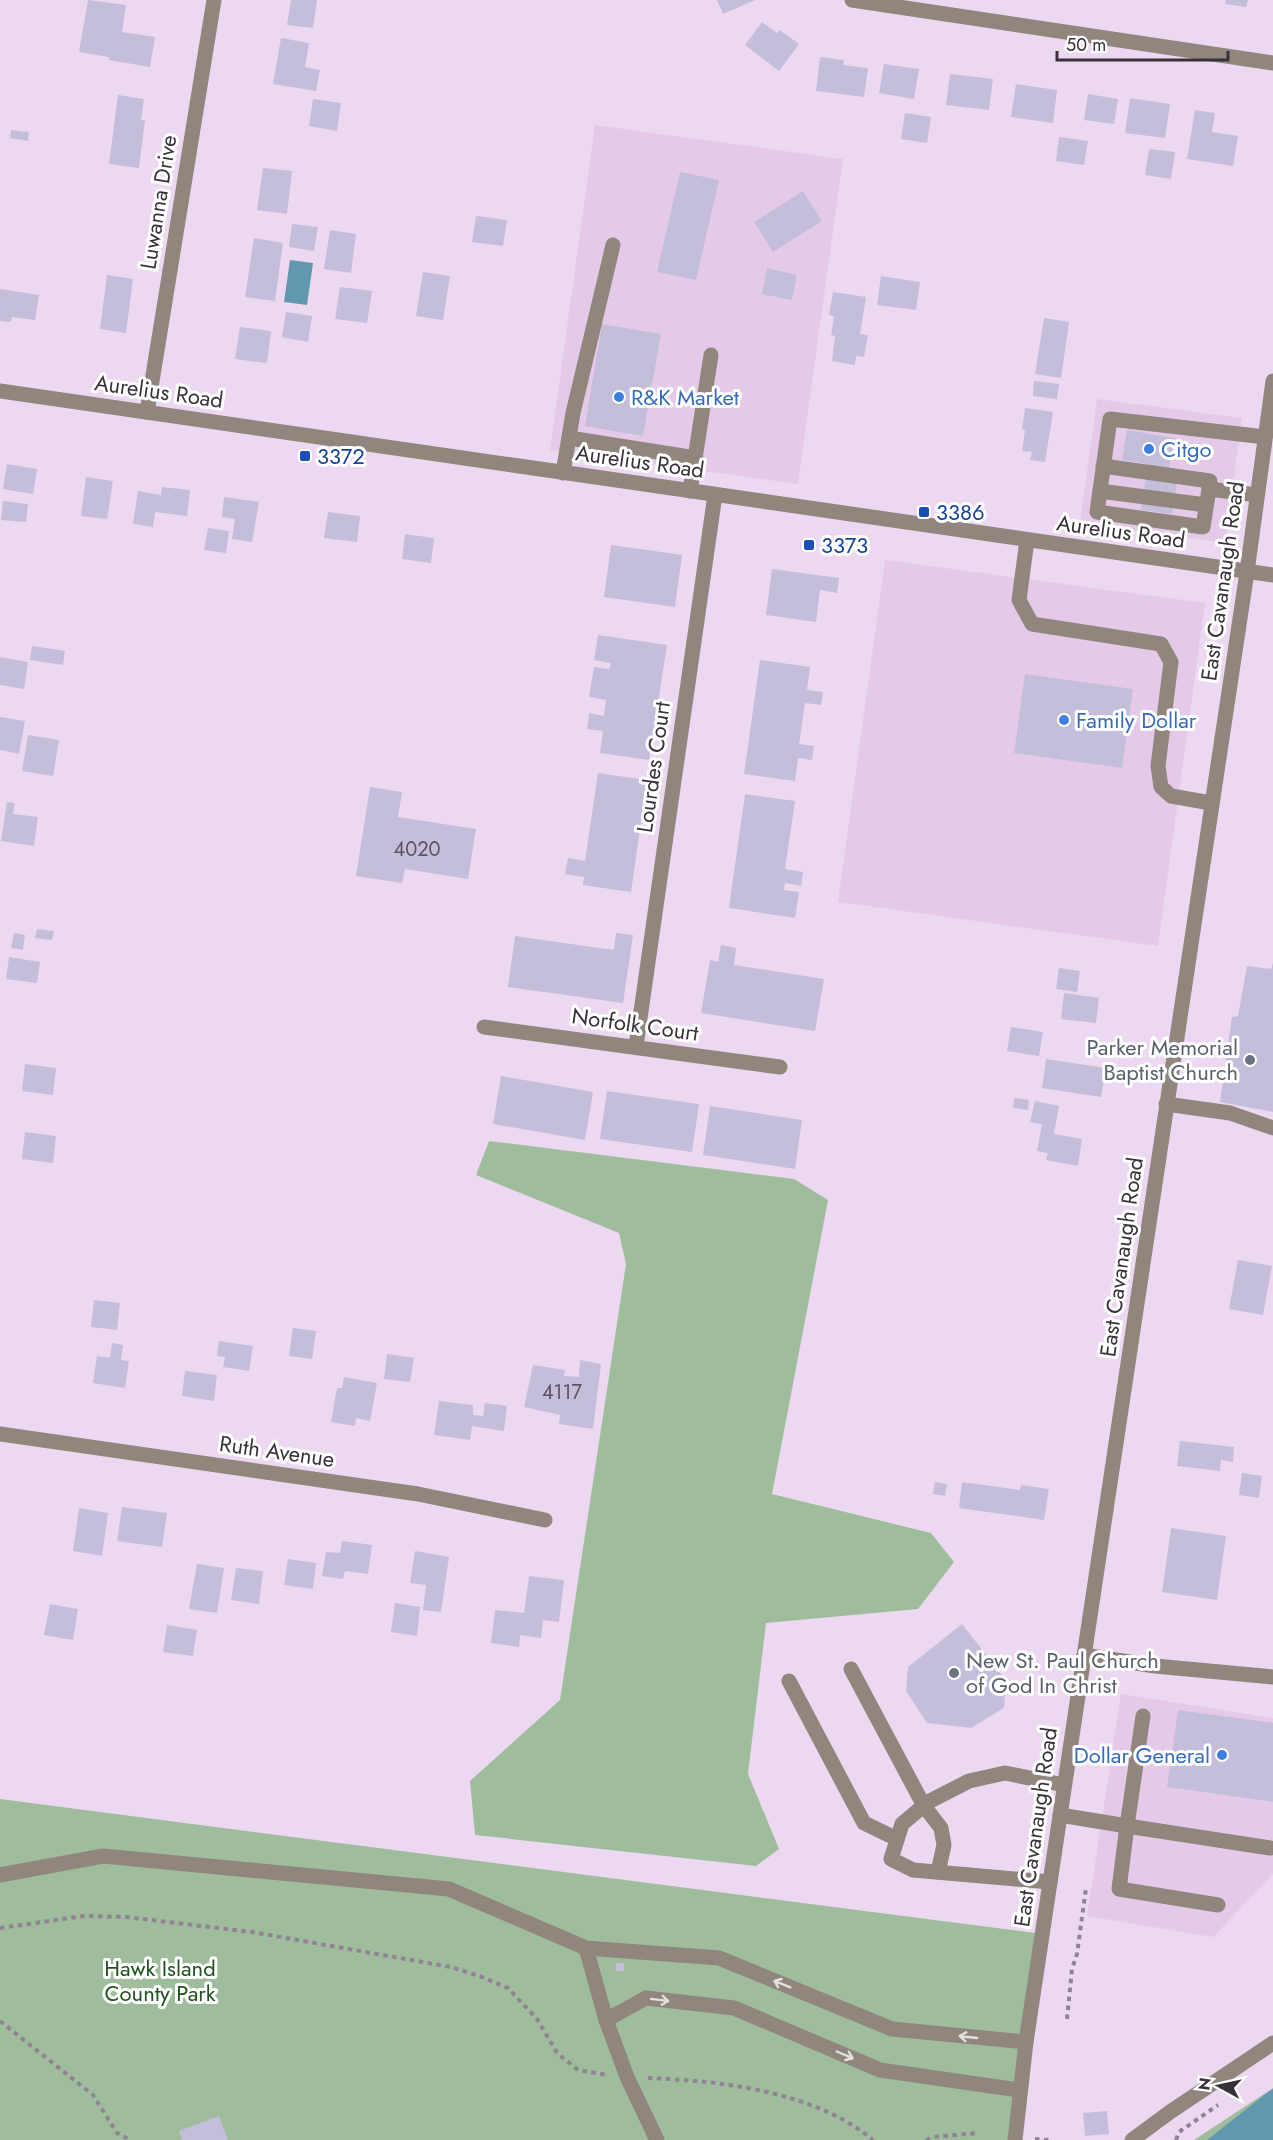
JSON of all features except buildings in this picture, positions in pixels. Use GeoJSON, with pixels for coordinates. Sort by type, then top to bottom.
{"type":"FeatureCollection","features":[{"type":"Feature","properties":{"kind":"street","name":"Luwanna Drive"},"geometry":{"type":"LineString","coordinates":[[147,412],[214,0]]}},
{"type":"Feature","properties":{"kind":"street"},"geometry":{"type":"LineString","coordinates":[[852,0],[1273,63]]}},
{"type":"Feature","properties":{"kind":"street"},"geometry":{"type":"LineString","coordinates":[[563,473],[568,438],[613,245]]}},
{"type":"Feature","properties":{"kind":"street"},"geometry":{"type":"LineString","coordinates":[[690,491],[711,355]]}},
{"type":"Feature","properties":{"kind":"street","name":"East Cavanaugh Road"},"geometry":{"type":"LineString","coordinates":[[1015,2140],[1026,2042],[1247,572],[1273,381]]}},
{"type":"Feature","properties":{"kind":"street","name":"Aurelius Road"},"geometry":{"type":"LineString","coordinates":[[0,391],[1273,576]]}},
{"type":"Feature","properties":{"kind":"street"},"geometry":{"type":"LineString","coordinates":[[1104,466],[1210,481],[1203,527],[1097,512],[1110,419],[1265,437]]}},
{"type":"Feature","properties":{"kind":"street"},"geometry":{"type":"LineString","coordinates":[[568,438],[696,458]]}},
{"type":"Feature","properties":{"kind":"street"},"geometry":{"type":"LineString","coordinates":[[1209,489],[1257,495]]}},
{"type":"Feature","properties":{"kind":"street"},"geometry":{"type":"LineString","coordinates":[[1100,491],[1206,505]]}},
{"type":"Feature","properties":{"kind":"street","name":"Lourdes Court"},"geometry":{"type":"LineString","coordinates":[[636,1046],[715,495]]}},
{"type":"Feature","properties":{"kind":"street"},"geometry":{"type":"LineString","coordinates":[[1027,540],[1019,600],[1032,624],[1161,644],[1171,662],[1158,766],[1161,787],[1171,796],[1211,803]]}},
{"type":"Feature","properties":{"kind":"street","name":"Norfolk Court"},"geometry":{"type":"LineString","coordinates":[[484,1027],[780,1067]]}},
{"type":"Feature","properties":{"kind":"street"},"geometry":{"type":"LineString","coordinates":[[1166,1104],[1230,1113],[1273,1128]]}},
{"type":"Feature","properties":{"kind":"street","name":"Ruth Avenue"},"geometry":{"type":"LineString","coordinates":[[0,1434],[418,1494],[545,1520]]}},
{"type":"Feature","properties":{"kind":"street"},"geometry":{"type":"LineString","coordinates":[[1084,1655],[1155,1666],[1273,1677]]}},
{"type":"Feature","properties":{"kind":"street"},"geometry":{"type":"LineString","coordinates":[[851,1669],[924,1806],[941,1828],[944,1845],[938,1872]]}},
{"type":"Feature","properties":{"kind":"street"},"geometry":{"type":"LineString","coordinates":[[789,1681],[864,1823],[897,1839]]}},
{"type":"Feature","properties":{"kind":"street"},"geometry":{"type":"LineString","coordinates":[[1143,1716],[1119,1889],[1218,1905]]}},
{"type":"Feature","properties":{"kind":"street"},"geometry":{"type":"LineString","coordinates":[[1050,1882],[913,1870],[891,1859],[902,1824],[924,1806],[969,1781],[1005,1773],[1064,1785]]}},
{"type":"Feature","properties":{"kind":"street"},"geometry":{"type":"LineString","coordinates":[[1060,1815],[1269,1848]]}},
{"type":"Feature","properties":{"kind":"street"},"geometry":{"type":"LineString","coordinates":[[0,1875],[104,1856],[449,1888],[586,1948],[719,1958],[892,2029],[1026,2042]]}},
{"type":"Feature","properties":{"kind":"street"},"geometry":{"type":"LineString","coordinates":[[586,1948],[606,2020],[627,2078],[657,2140]]}},
{"type":"Feature","properties":{"kind":"street"},"geometry":{"type":"LineString","coordinates":[[606,2020],[646,1998],[734,2008],[880,2070],[1019,2090]]}},
{"type":"Feature","properties":{"kind":"street"},"geometry":{"type":"LineString","coordinates":[[1132,2140],[1273,2043]]}},
{"type":"Feature","properties":{"kind":"path"},"geometry":{"type":"LineString","coordinates":[[1067,2019],[1072,1969],[1077,1954],[1086,1888]]}},
{"type":"Feature","properties":{"kind":"path"},"geometry":{"type":"LineString","coordinates":[[0,1928],[84,1916],[126,1917],[252,1932],[451,1967],[508,1988],[537,2019],[557,2053],[578,2070],[627,2078],[690,2080],[783,2097],[820,2108],[860,2129],[873,2140]]}},
{"type":"Feature","properties":{"kind":"path"},"geometry":{"type":"LineString","coordinates":[[0,2021],[93,2095],[117,2133],[130,2140]]}},
{"type":"Feature","properties":{"kind":"path"},"geometry":{"type":"LineString","coordinates":[[1176,2140],[1179,2132],[1223,2102]]}},
{"type":"Feature","properties":{"kind":"path"},"geometry":{"type":"LineString","coordinates":[[926,2140],[933,2137],[978,2133]]}},
{"type":"Feature","properties":{"kind":"path"},"geometry":{"type":"LineString","coordinates":[[1035,2139],[1049,2140]]}},
{"type":"Feature","properties":{"kind":"shaded area"},"geometry":{"type":"Polygon","coordinates":[[[595,125],[843,159],[798,484],[550,450],[595,125]]]}},
{"type":"Feature","properties":{"kind":"shaded area"},"geometry":{"type":"Polygon","coordinates":[[[1097,399],[1242,418],[1225,543],[1080,523],[1097,399]]]}},
{"type":"Feature","properties":{"kind":"shaded area"},"geometry":{"type":"Polygon","coordinates":[[[885,560],[1205,603],[1158,946],[838,902],[885,560]]]}},
{"type":"Feature","properties":{"kind":"shaded area"},"geometry":{"type":"Polygon","coordinates":[[[1121,1694],[1273,1718],[1273,1874],[1213,1937],[1087,1916],[1121,1694]]]}},
{"type":"Feature","properties":{"kind":"green space"},"geometry":{"type":"Polygon","coordinates":[[[489,1141],[794,1179],[828,1200],[772,1494],[931,1533],[954,1562],[918,1609],[766,1623],[748,1774],[779,1849],[756,1866],[475,1835],[470,1781],[560,1700],[626,1264],[619,1233],[476,1175],[489,1141]]]}},
{"type":"Feature","properties":{"kind":"green space","name":"Hawk Island County Park"},"geometry":{"type":"Polygon","coordinates":[[[0,1799],[1043,1934],[1014,2140],[0,2140],[0,1799]]]}},
{"type":"Feature","properties":{"kind":"green space"},"geometry":{"type":"Polygon","coordinates":[[[1273,2088],[1273,2140],[1194,2140],[1273,2088]]]}},
{"type":"Feature","properties":{"kind":"water"},"geometry":{"type":"Polygon","coordinates":[[[290,260],[313,263],[307,305],[284,302],[290,260]]]}},
{"type":"Feature","properties":{"kind":"water"},"geometry":{"type":"Polygon","coordinates":[[[1273,2089],[1273,2140],[1207,2140],[1268,2092],[1273,2089]]]}},
{"type":"Feature","properties":{"kind":"place","name":"R&K Market"},"geometry":{"type":"Point","coordinates":[619,397]}},
{"type":"Feature","properties":{"kind":"place","name":"Citgo"},"geometry":{"type":"Point","coordinates":[1149,449]}},
{"type":"Feature","properties":{"kind":"place","name":"3372"},"geometry":{"type":"Point","coordinates":[305,456]}},
{"type":"Feature","properties":{"kind":"place","name":"3386"},"geometry":{"type":"Point","coordinates":[924,512]}},
{"type":"Feature","properties":{"kind":"place","name":"3373"},"geometry":{"type":"Point","coordinates":[809,545]}},
{"type":"Feature","properties":{"kind":"place","name":"Family Dollar"},"geometry":{"type":"Point","coordinates":[1064,720]}},
{"type":"Feature","properties":{"kind":"place","name":"Parker Memorial Baptist Church"},"geometry":{"type":"Point","coordinates":[1250,1060]}},
{"type":"Feature","properties":{"kind":"place","name":"New St. Paul Church of God In Christ"},"geometry":{"type":"Point","coordinates":[954,1673]}},
{"type":"Feature","properties":{"kind":"place","name":"Dollar General"},"geometry":{"type":"Point","coordinates":[1222,1755]}}]}
